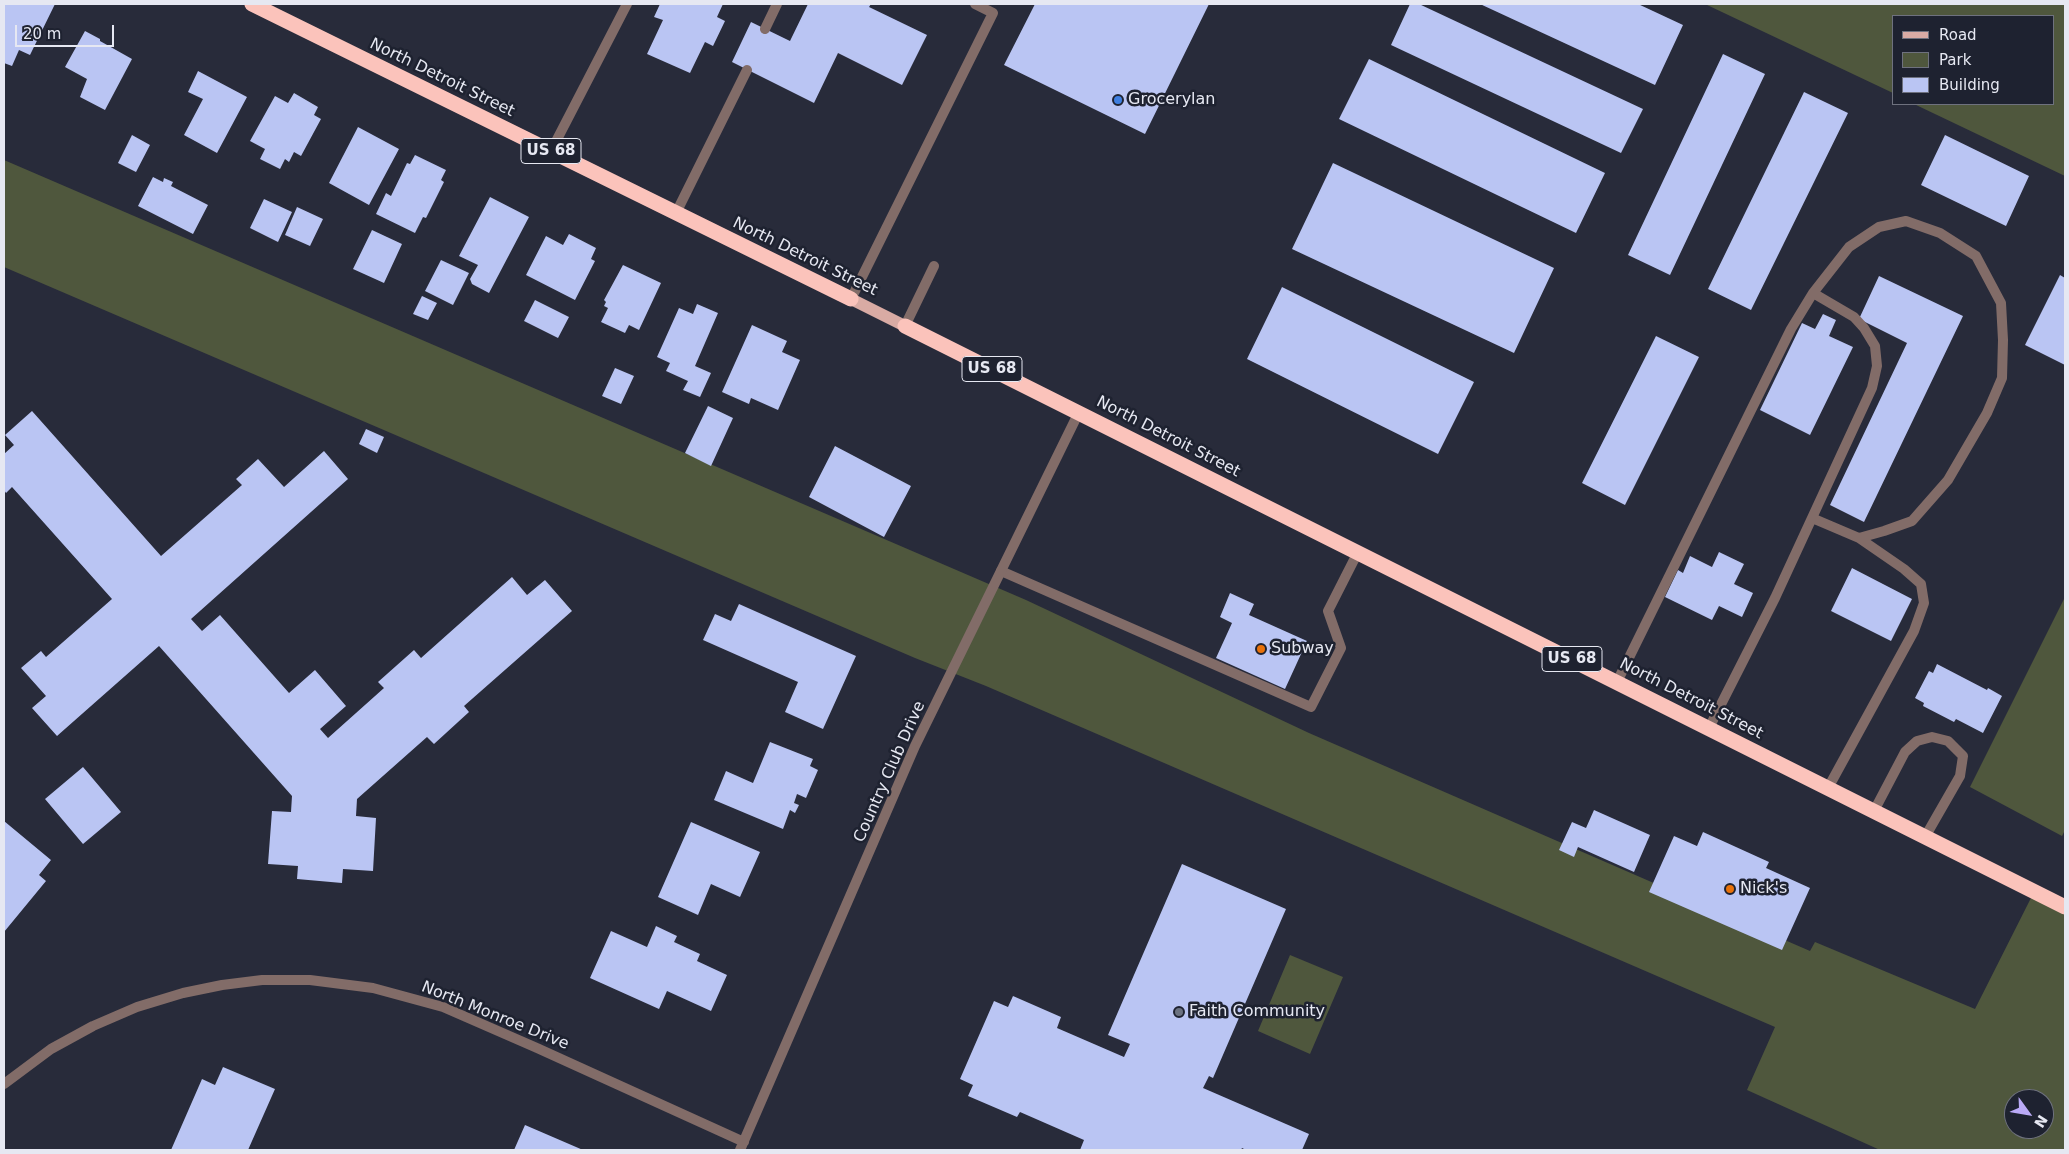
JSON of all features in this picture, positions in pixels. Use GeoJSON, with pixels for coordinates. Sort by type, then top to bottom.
{"type":"FeatureCollection","features":[{"type":"Feature","properties":{"kind":"highway","name":"North Detroit Street"},"geometry":{"type":"LineString","coordinates":[[252,4],[851,299]]}},
{"type":"Feature","properties":{"kind":"highway","name":"North Detroit Street"},"geometry":{"type":"LineString","coordinates":[[905,326],[2065,907]]}},
{"type":"Feature","properties":{"kind":"main road","name":"North Detroit Street"},"geometry":{"type":"LineString","coordinates":[[851,299],[905,326]]}},
{"type":"Feature","properties":{"kind":"street"},"geometry":{"type":"LineString","coordinates":[[551,151],[627,4]]}},
{"type":"Feature","properties":{"kind":"street"},"geometry":{"type":"LineString","coordinates":[[766,29],[777,4]]}},
{"type":"Feature","properties":{"kind":"street"},"geometry":{"type":"LineString","coordinates":[[851,299],[992,12],[975,4]]}},
{"type":"Feature","properties":{"kind":"street"},"geometry":{"type":"LineString","coordinates":[[676,213],[747,70]]}},
{"type":"Feature","properties":{"kind":"street"},"geometry":{"type":"LineString","coordinates":[[1617,682],[1791,329],[1813,293],[1849,247],[1879,227],[1906,221],[1940,233],[1976,256],[2001,302],[2002,378],[1987,413],[1948,480],[1912,520],[1859,538]]}},
{"type":"Feature","properties":{"kind":"street"},"geometry":{"type":"LineString","coordinates":[[905,326],[934,266]]}},
{"type":"Feature","properties":{"kind":"street"},"geometry":{"type":"LineString","coordinates":[[1709,728],[1775,598],[1872,388],[1877,366],[1875,346],[1864,328],[1849,314],[1813,293]]}},
{"type":"Feature","properties":{"kind":"street","name":"Country Club Drive"},"geometry":{"type":"LineString","coordinates":[[742,1146],[916,746],[1079,412]]}},
{"type":"Feature","properties":{"kind":"street"},"geometry":{"type":"LineString","coordinates":[[1812,518],[1859,538],[1904,569],[1921,584],[1924,603],[1914,631],[1828,788]]}},
{"type":"Feature","properties":{"kind":"street"},"geometry":{"type":"LineString","coordinates":[[1002,570],[1310,707],[1341,648],[1328,611],[1358,552]]}},
{"type":"Feature","properties":{"kind":"street"},"geometry":{"type":"LineString","coordinates":[[1874,811],[1905,752],[1917,741],[1932,737],[1948,741],[1963,756],[1960,776],[1925,837]]}},
{"type":"Feature","properties":{"kind":"street","name":"North Monroe Drive"},"geometry":{"type":"LineString","coordinates":[[4,1084],[51,1050],[93,1026],[137,1007],[183,993],[222,985],[262,980],[310,980],[373,988],[443,1007],[742,1146]]}},
{"type":"Feature","properties":{"kind":"green space"},"geometry":{"type":"Polygon","coordinates":[[[1705,4],[2065,4],[2065,176],[1916,105],[2054,105],[2054,15],[1892,15],[1892,93],[1705,4]]]}},
{"type":"Feature","properties":{"kind":"green space"},"geometry":{"type":"Polygon","coordinates":[[[4,160],[1026,600],[1309,733],[1810,951],[1815,942],[1975,1009],[2034,892],[2065,908],[2065,1150],[1880,1150],[1747,1090],[1775,1027],[986,686],[915,658],[4,267],[4,160]]]}},
{"type":"Feature","properties":{"kind":"green space"},"geometry":{"type":"Polygon","coordinates":[[[2065,597],[2065,830],[2062,836],[1970,787],[2065,597]]]}},
{"type":"Feature","properties":{"kind":"green space"},"geometry":{"type":"Polygon","coordinates":[[[1290,955],[1343,977],[1310,1054],[1258,1031],[1290,955]]]}},
{"type":"Feature","properties":{"kind":"building"},"geometry":{"type":"Polygon","coordinates":[[[4,4],[55,4],[30,55],[19,50],[12,66],[4,63],[4,4]]]}},
{"type":"Feature","properties":{"kind":"building"},"geometry":{"type":"Polygon","coordinates":[[[660,4],[723,4],[717,17],[725,21],[713,46],[705,42],[690,73],[647,54],[663,20],[654,17],[660,4]]]}},
{"type":"Feature","properties":{"kind":"building"},"geometry":{"type":"Polygon","coordinates":[[[808,4],[871,4],[869,7],[927,35],[902,85],[838,53],[814,103],[732,62],[751,22],[790,41],[808,4]]]}},
{"type":"Feature","properties":{"kind":"building","name":"Grocerylan"},"geometry":{"type":"Polygon","coordinates":[[[1035,4],[1209,4],[1145,134],[1004,65],[1035,4]]]}},
{"type":"Feature","properties":{"kind":"building"},"geometry":{"type":"Polygon","coordinates":[[[1410,4],[1419,4],[1643,109],[1621,153],[1391,45],[1410,4]]]}},
{"type":"Feature","properties":{"kind":"building"},"geometry":{"type":"Polygon","coordinates":[[[1480,4],[1638,4],[1683,25],[1655,85],[1480,4]]]}},
{"type":"Feature","properties":{"kind":"building"},"geometry":{"type":"Polygon","coordinates":[[[85,31],[132,59],[105,110],[80,97],[87,79],[65,67],[85,31]]]}},
{"type":"Feature","properties":{"kind":"building"},"geometry":{"type":"Polygon","coordinates":[[[1723,54],[1765,74],[1670,275],[1628,255],[1723,54]]]}},
{"type":"Feature","properties":{"kind":"building"},"geometry":{"type":"Polygon","coordinates":[[[1369,59],[1605,173],[1576,233],[1339,119],[1369,59]]]}},
{"type":"Feature","properties":{"kind":"building"},"geometry":{"type":"Polygon","coordinates":[[[198,71],[247,97],[217,153],[184,135],[203,99],[188,92],[198,71]]]}},
{"type":"Feature","properties":{"kind":"building"},"geometry":{"type":"Polygon","coordinates":[[[1804,92],[1848,113],[1751,310],[1708,289],[1804,92]]]}},
{"type":"Feature","properties":{"kind":"building"},"geometry":{"type":"Polygon","coordinates":[[[294,93],[318,107],[314,115],[321,119],[301,156],[294,152],[289,162],[285,159],[280,169],[260,159],[265,149],[250,141],[275,96],[288,103],[294,93]]]}},
{"type":"Feature","properties":{"kind":"building"},"geometry":{"type":"Polygon","coordinates":[[[358,127],[399,149],[369,205],[329,183],[358,127]]]}},
{"type":"Feature","properties":{"kind":"building"},"geometry":{"type":"Polygon","coordinates":[[[132,135],[150,145],[136,172],[118,163],[132,135]]]}},
{"type":"Feature","properties":{"kind":"building"},"geometry":{"type":"Polygon","coordinates":[[[1945,135],[2029,176],[2006,226],[1921,185],[1945,135]]]}},
{"type":"Feature","properties":{"kind":"building"},"geometry":{"type":"Polygon","coordinates":[[[415,155],[446,170],[441,180],[444,182],[426,218],[423,217],[415,233],[376,214],[386,193],[391,196],[407,163],[410,164],[415,155]]]}},
{"type":"Feature","properties":{"kind":"building"},"geometry":{"type":"Polygon","coordinates":[[[1333,163],[1554,268],[1514,353],[1292,249],[1333,163]]]}},
{"type":"Feature","properties":{"kind":"building"},"geometry":{"type":"Polygon","coordinates":[[[153,177],[163,182],[164,178],[173,182],[171,186],[208,205],[193,234],[138,206],[153,177]]]}},
{"type":"Feature","properties":{"kind":"building"},"geometry":{"type":"Polygon","coordinates":[[[490,197],[529,217],[489,293],[472,284],[470,279],[478,265],[459,256],[490,197]]]}},
{"type":"Feature","properties":{"kind":"building"},"geometry":{"type":"Polygon","coordinates":[[[264,199],[292,212],[278,242],[250,228],[264,199]]]}},
{"type":"Feature","properties":{"kind":"building"},"geometry":{"type":"Polygon","coordinates":[[[297,207],[323,219],[310,246],[285,235],[297,207]]]}},
{"type":"Feature","properties":{"kind":"building"},"geometry":{"type":"Polygon","coordinates":[[[372,230],[402,244],[384,283],[353,269],[372,230]]]}},
{"type":"Feature","properties":{"kind":"building"},"geometry":{"type":"Polygon","coordinates":[[[569,234],[596,248],[591,259],[595,261],[575,300],[526,275],[546,236],[563,245],[569,234]]]}},
{"type":"Feature","properties":{"kind":"building"},"geometry":{"type":"Polygon","coordinates":[[[441,260],[469,273],[453,305],[425,291],[441,260]]]}},
{"type":"Feature","properties":{"kind":"building"},"geometry":{"type":"Polygon","coordinates":[[[623,265],[661,283],[639,330],[629,325],[625,333],[601,322],[608,308],[604,306],[606,302],[604,300],[623,265]]]}},
{"type":"Feature","properties":{"kind":"building"},"geometry":{"type":"Polygon","coordinates":[[[2060,275],[2065,278],[2065,365],[2025,345],[2060,275]]]}},
{"type":"Feature","properties":{"kind":"building"},"geometry":{"type":"Polygon","coordinates":[[[1879,276],[1963,316],[1864,522],[1830,505],[1907,343],[1859,319],[1879,276]]]}},
{"type":"Feature","properties":{"kind":"building"},"geometry":{"type":"Polygon","coordinates":[[[1282,287],[1474,382],[1438,454],[1247,359],[1282,287]]]}},
{"type":"Feature","properties":{"kind":"building"},"geometry":{"type":"Polygon","coordinates":[[[422,296],[437,303],[428,320],[413,314],[422,296]]]}},
{"type":"Feature","properties":{"kind":"building"},"geometry":{"type":"Polygon","coordinates":[[[535,300],[569,317],[558,338],[524,321],[535,300]]]}},
{"type":"Feature","properties":{"kind":"building"},"geometry":{"type":"Polygon","coordinates":[[[697,304],[718,313],[695,366],[711,373],[700,397],[683,390],[688,381],[666,371],[670,363],[657,357],[679,308],[693,314],[697,304]]]}},
{"type":"Feature","properties":{"kind":"building"},"geometry":{"type":"Polygon","coordinates":[[[1823,314],[1836,320],[1829,336],[1853,347],[1810,435],[1760,410],[1802,323],[1815,329],[1823,314]]]}},
{"type":"Feature","properties":{"kind":"building"},"geometry":{"type":"Polygon","coordinates":[[[752,325],[787,341],[782,352],[800,360],[778,410],[751,398],[749,404],[722,392],[752,325]]]}},
{"type":"Feature","properties":{"kind":"building"},"geometry":{"type":"Polygon","coordinates":[[[1656,336],[1699,357],[1625,505],[1582,483],[1656,336]]]}},
{"type":"Feature","properties":{"kind":"building"},"geometry":{"type":"Polygon","coordinates":[[[615,368],[634,376],[621,404],[602,396],[615,368]]]}},
{"type":"Feature","properties":{"kind":"building"},"geometry":{"type":"Polygon","coordinates":[[[708,406],[733,418],[711,466],[685,453],[708,406]]]}},
{"type":"Feature","properties":{"kind":"building"},"geometry":{"type":"Polygon","coordinates":[[[32,411],[161,556],[242,485],[236,479],[258,459],[284,487],[324,451],[348,479],[191,619],[202,631],[220,615],[289,693],[315,670],[346,706],[320,729],[328,738],[384,688],[378,682],[414,650],[421,658],[512,577],[527,595],[545,580],[572,611],[464,706],[469,712],[434,744],[427,737],[357,799],[356,816],[376,818],[373,871],[343,869],[342,883],[297,879],[298,866],[268,864],[272,811],[291,812],[292,796],[159,646],[57,736],[32,708],[46,696],[21,668],[41,651],[46,657],[112,599],[12,487],[6,493],[4,490],[4,454],[14,445],[5,435],[32,411]]]}},
{"type":"Feature","properties":{"kind":"building"},"geometry":{"type":"Polygon","coordinates":[[[366,429],[384,437],[377,453],[359,444],[366,429]]]}},
{"type":"Feature","properties":{"kind":"building"},"geometry":{"type":"Polygon","coordinates":[[[835,446],[911,486],[884,537],[809,497],[835,446]]]}},
{"type":"Feature","properties":{"kind":"building"},"geometry":{"type":"Polygon","coordinates":[[[1719,552],[1744,564],[1734,584],[1753,593],[1742,617],[1719,606],[1712,620],[1665,597],[1678,570],[1683,573],[1690,556],[1712,567],[1719,552]]]}},
{"type":"Feature","properties":{"kind":"building"},"geometry":{"type":"Polygon","coordinates":[[[1852,568],[1912,599],[1891,641],[1831,611],[1852,568]]]}},
{"type":"Feature","properties":{"kind":"building","name":"Subway"},"geometry":{"type":"Polygon","coordinates":[[[1230,593],[1254,604],[1249,615],[1307,641],[1285,689],[1216,658],[1232,623],[1220,617],[1230,593]]]}},
{"type":"Feature","properties":{"kind":"building"},"geometry":{"type":"Polygon","coordinates":[[[739,604],[856,656],[823,729],[785,712],[798,682],[703,640],[715,614],[731,621],[739,604]]]}},
{"type":"Feature","properties":{"kind":"building"},"geometry":{"type":"Polygon","coordinates":[[[1937,664],[2002,696],[1983,733],[1956,719],[1954,722],[1923,706],[1924,703],[1915,698],[1929,671],[1933,673],[1937,664]]]}},
{"type":"Feature","properties":{"kind":"building"},"geometry":{"type":"Polygon","coordinates":[[[770,742],[813,759],[810,766],[818,770],[806,798],[797,794],[794,803],[799,805],[795,813],[790,810],[783,829],[714,800],[726,771],[753,783],[770,742]]]}},
{"type":"Feature","properties":{"kind":"building"},"geometry":{"type":"Polygon","coordinates":[[[83,767],[121,812],[83,844],[45,799],[83,767]]]}},
{"type":"Feature","properties":{"kind":"building"},"geometry":{"type":"Polygon","coordinates":[[[1594,810],[1650,835],[1634,872],[1578,847],[1574,857],[1559,850],[1572,822],[1586,828],[1594,810]]]}},
{"type":"Feature","properties":{"kind":"building"},"geometry":{"type":"Polygon","coordinates":[[[4,821],[51,860],[39,875],[46,881],[4,932],[4,821]]]}},
{"type":"Feature","properties":{"kind":"building"},"geometry":{"type":"Polygon","coordinates":[[[691,822],[760,852],[740,897],[711,884],[698,915],[658,897],[691,822]]]}},
{"type":"Feature","properties":{"kind":"building","name":"Nick's"},"geometry":{"type":"Polygon","coordinates":[[[1703,832],[1769,862],[1766,868],[1810,888],[1782,950],[1649,892],[1674,836],[1697,846],[1703,832]]]}},
{"type":"Feature","properties":{"kind":"building","name":"Faith Community"},"geometry":{"type":"Polygon","coordinates":[[[1182,864],[1286,909],[1213,1078],[1209,1076],[1203,1088],[1309,1134],[1302,1150],[1246,1150],[1242,1148],[1241,1150],[1080,1150],[1084,1140],[1020,1112],[1017,1117],[968,1096],[973,1085],[960,1079],[994,1001],[1008,1007],[1013,996],[1061,1017],[1057,1028],[1124,1057],[1130,1044],[1108,1035],[1182,864]]]}},
{"type":"Feature","properties":{"kind":"building"},"geometry":{"type":"Polygon","coordinates":[[[656,926],[677,936],[674,942],[700,954],[697,961],[727,975],[711,1011],[667,991],[659,1009],[590,978],[611,931],[647,947],[656,926]]]}},
{"type":"Feature","properties":{"kind":"building"},"geometry":{"type":"Polygon","coordinates":[[[223,1067],[275,1089],[248,1150],[171,1150],[202,1079],[215,1085],[223,1067]]]}},
{"type":"Feature","properties":{"kind":"building"},"geometry":{"type":"Polygon","coordinates":[[[525,1125],[583,1150],[514,1150],[525,1125]]]}},
{"type":"Feature","properties":{"kind":"place","name":"Grocerylan"},"geometry":{"type":"Point","coordinates":[1118,100]}},
{"type":"Feature","properties":{"kind":"place","name":"Subway"},"geometry":{"type":"Point","coordinates":[1261,649]}},
{"type":"Feature","properties":{"kind":"place","name":"Nick's"},"geometry":{"type":"Point","coordinates":[1730,889]}},
{"type":"Feature","properties":{"kind":"place","name":"Faith Community"},"geometry":{"type":"Point","coordinates":[1179,1012]}}]}
